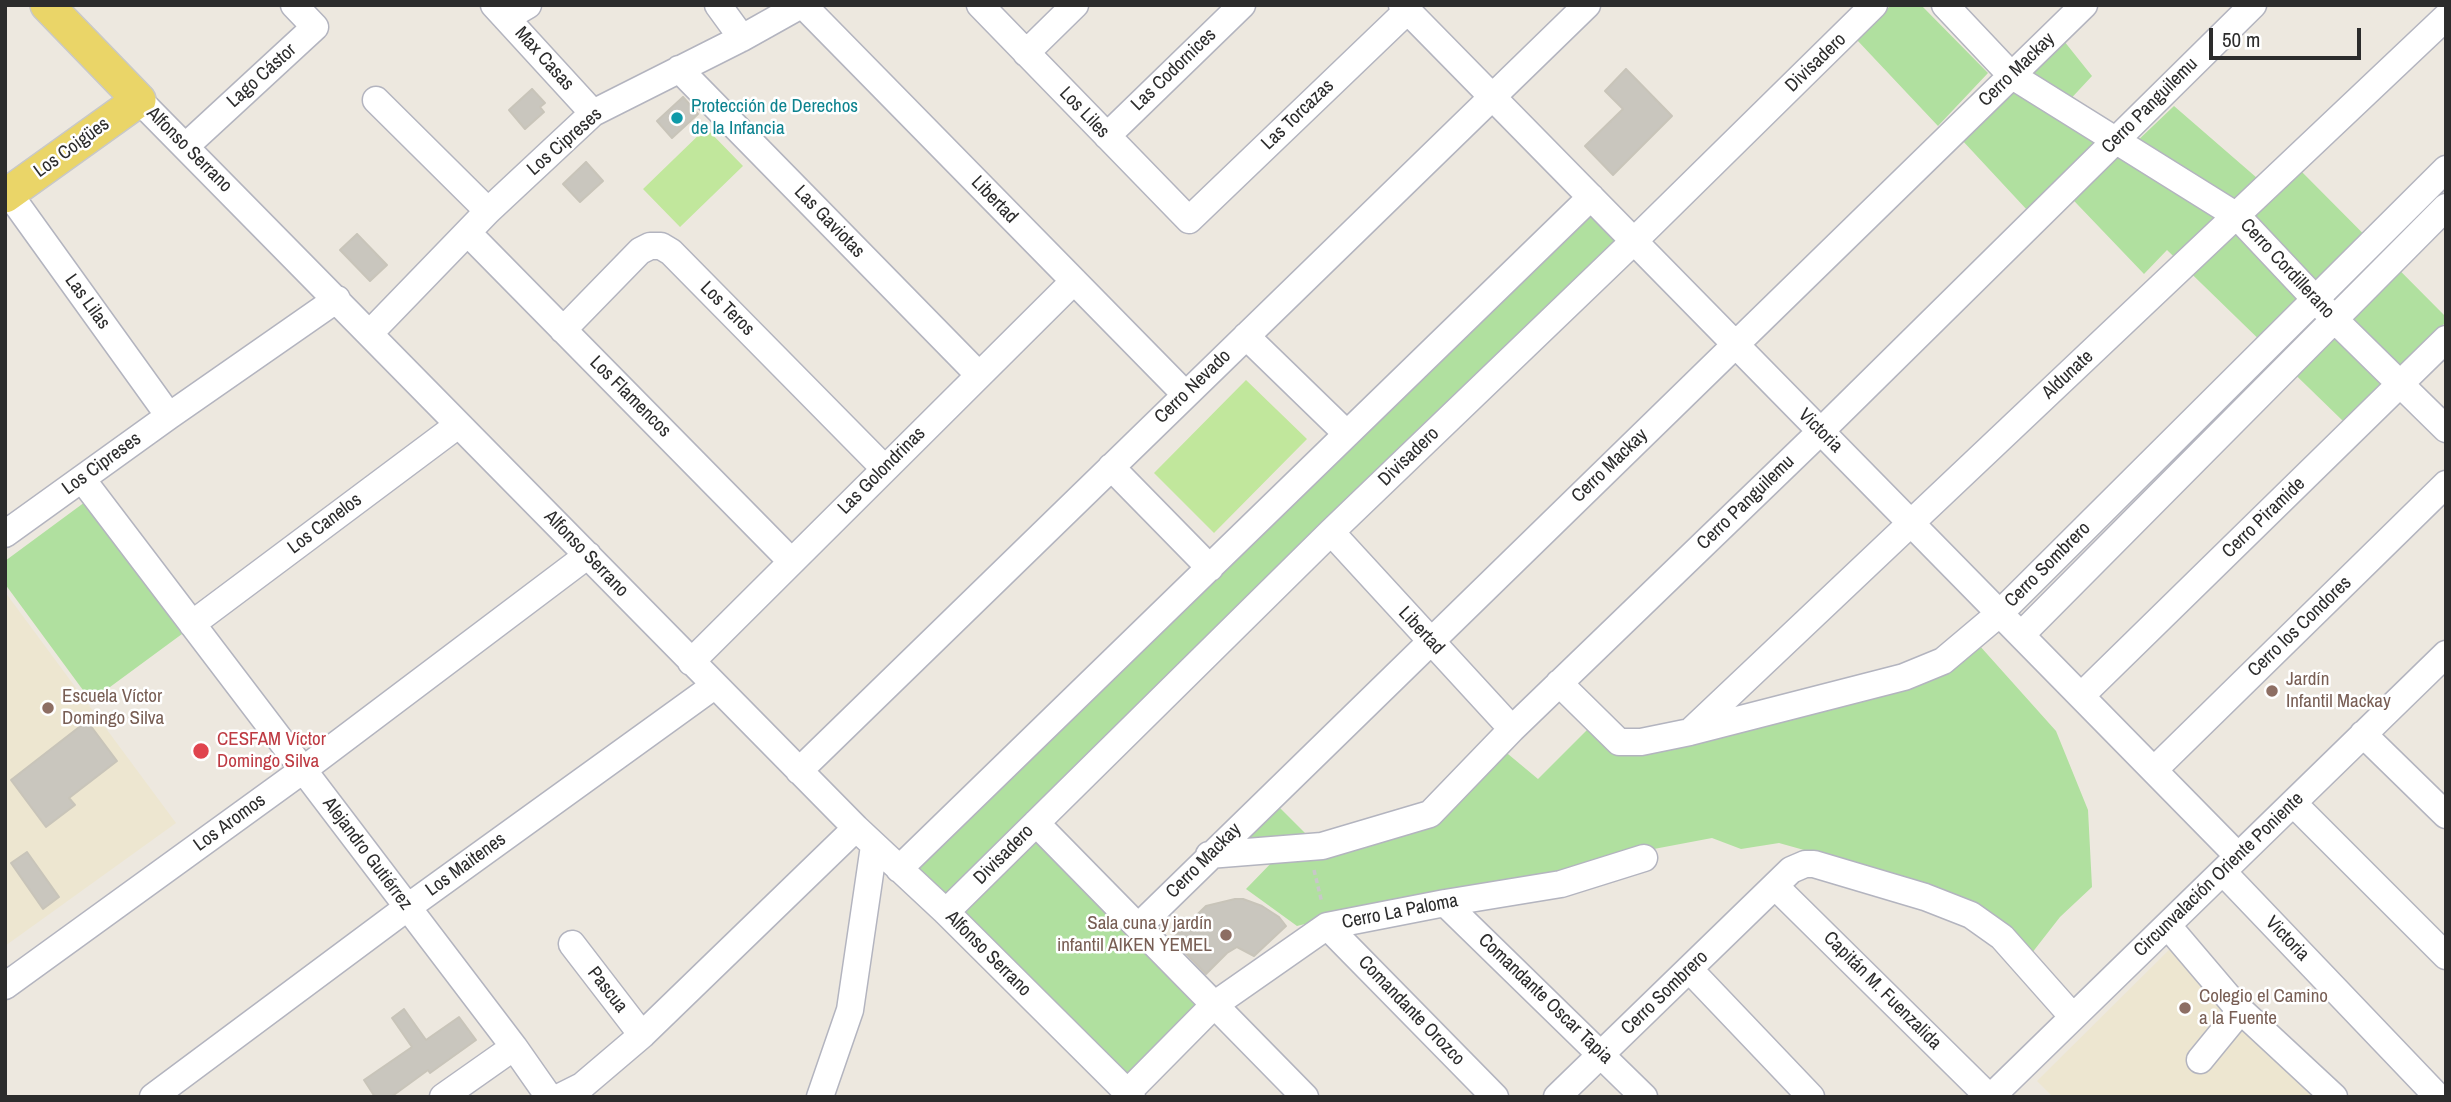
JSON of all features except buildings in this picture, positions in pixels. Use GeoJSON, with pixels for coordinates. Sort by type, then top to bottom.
{"type":"FeatureCollection","features":[{"type":"Feature","properties":{"kind":"main road","name":"Alfonso Serrano"},"geometry":{"type":"LineString","coordinates":[[47,5],[139,100]]}},
{"type":"Feature","properties":{"kind":"main road","name":"Los Coigües"},"geometry":{"type":"LineString","coordinates":[[7,193],[139,100]]}},
{"type":"Feature","properties":{"kind":"street","name":"Lago Cástor"},"geometry":{"type":"LineString","coordinates":[[186,146],[315,27],[293,5]]}},
{"type":"Feature","properties":{"kind":"street"},"geometry":{"type":"LineString","coordinates":[[718,5],[741,38]]}},
{"type":"Feature","properties":{"kind":"street","name":"Los Cipreses"},"geometry":{"type":"LineString","coordinates":[[370,333],[488,211],[593,113],[802,5]]}},
{"type":"Feature","properties":{"kind":"street","name":"Libertad"},"geometry":{"type":"LineString","coordinates":[[802,5],[1185,394]]}},
{"type":"Feature","properties":{"kind":"street","name":"Los Liles"},"geometry":{"type":"LineString","coordinates":[[979,5],[1189,220]]}},
{"type":"Feature","properties":{"kind":"street"},"geometry":{"type":"LineString","coordinates":[[1026,53],[1075,5]]}},
{"type":"Feature","properties":{"kind":"street","name":"Las Codornices"},"geometry":{"type":"LineString","coordinates":[[1107,136],[1242,5]]}},
{"type":"Feature","properties":{"kind":"street","name":"Cerro Nevado"},"geometry":{"type":"LineString","coordinates":[[799,771],[1587,5]]}},
{"type":"Feature","properties":{"kind":"street","name":"Divisadero"},"geometry":{"type":"LineString","coordinates":[[946,912],[1331,532],[1634,241],[1874,5]]}},
{"type":"Feature","properties":{"kind":"street","name":"Cerro Cordillerano"},"geometry":{"type":"LineString","coordinates":[[1945,5],[2011,75],[2237,216],[2334,319],[2446,429]]}},
{"type":"Feature","properties":{"kind":"street","name":"Cerro Mackay"},"geometry":{"type":"LineString","coordinates":[[1138,927],[2084,5]]}},
{"type":"Feature","properties":{"kind":"street","name":"Cerro Panguilemu"},"geometry":{"type":"LineString","coordinates":[[1209,855],[1321,846],[1430,814],[1512,729],[1821,431],[2253,5]]}},
{"type":"Feature","properties":{"kind":"street","name":"Victoria"},"geometry":{"type":"LineString","coordinates":[[1405,8],[2154,770],[2231,864],[2438,1097]]}},
{"type":"Feature","properties":{"kind":"street","name":"Las Torcazas"},"geometry":{"type":"LineString","coordinates":[[1189,220],[1405,8]]}},
{"type":"Feature","properties":{"kind":"street","name":"Max Casas"},"geometry":{"type":"LineString","coordinates":[[510,10],[593,113]]}},
{"type":"Feature","properties":{"kind":"street","name":"Aldunate"},"geometry":{"type":"LineString","coordinates":[[1690,732],[2446,18]]}},
{"type":"Feature","properties":{"kind":"street","name":"Las Gaviotas"},"geometry":{"type":"LineString","coordinates":[[679,69],[979,375]]}},
{"type":"Feature","properties":{"kind":"street","name":"Alfonso Serrano"},"geometry":{"type":"LineString","coordinates":[[139,100],[799,771],[1130,1095]]}},
{"type":"Feature","properties":{"kind":"street"},"geometry":{"type":"LineString","coordinates":[[376,100],[488,211]]}},
{"type":"Feature","properties":{"kind":"street","name":"Cerro Sombrero"},"geometry":{"type":"LineString","coordinates":[[1559,683],[1619,741],[1641,742],[1904,677],[1943,661],[2000,614],[2446,169]]}},
{"type":"Feature","properties":{"kind":"street","name":"Las Lilas"},"geometry":{"type":"LineString","coordinates":[[7,193],[169,416]]}},
{"type":"Feature","properties":{"kind":"street"},"geometry":{"type":"LineString","coordinates":[[899,869],[1591,197]]}},
{"type":"Feature","properties":{"kind":"street","name":"Cerro Sombrero"},"geometry":{"type":"LineString","coordinates":[[2021,635],[2446,207]]}},
{"type":"Feature","properties":{"kind":"street","name":"Los Flamencos"},"geometry":{"type":"LineString","coordinates":[[468,233],[792,561]]}},
{"type":"Feature","properties":{"kind":"street","name":"Los Teros"},"geometry":{"type":"LineString","coordinates":[[563,330],[640,251],[650,246],[661,246],[671,252],[885,469]]}},
{"type":"Feature","properties":{"kind":"street","name":"Las Golondrinas"},"geometry":{"type":"LineString","coordinates":[[691,662],[1074,281]]}},
{"type":"Feature","properties":{"kind":"street","name":"Los Cipreses"},"geometry":{"type":"LineString","coordinates":[[7,530],[337,299]]}},
{"type":"Feature","properties":{"kind":"street"},"geometry":{"type":"LineString","coordinates":[[1246,336],[1348,434]]}},
{"type":"Feature","properties":{"kind":"street","name":"Cerro Piramide"},"geometry":{"type":"LineString","coordinates":[[2081,696],[2446,339]]}},
{"type":"Feature","properties":{"kind":"street","name":"Los Canelos"},"geometry":{"type":"LineString","coordinates":[[192,624],[458,425]]}},
{"type":"Feature","properties":{"kind":"street"},"geometry":{"type":"LineString","coordinates":[[1111,467],[1210,568]]}},
{"type":"Feature","properties":{"kind":"street","name":"Alejandro Gutiérrez"},"geometry":{"type":"LineString","coordinates":[[82,479],[514,1047],[549,1097]]}},
{"type":"Feature","properties":{"kind":"street","name":"Cerro los Condores"},"geometry":{"type":"LineString","coordinates":[[2154,770],[2446,484]]}},
{"type":"Feature","properties":{"kind":"street","name":"Libertad"},"geometry":{"type":"LineString","coordinates":[[1331,532],[1512,729]]}},
{"type":"Feature","properties":{"kind":"street","name":"Los Aromos"},"geometry":{"type":"LineString","coordinates":[[5,986],[303,770],[588,555]]}},
{"type":"Feature","properties":{"kind":"street","name":"Circunvalación Oriente Poniente"},"geometry":{"type":"LineString","coordinates":[[1990,1097],[2446,654]]}},
{"type":"Feature","properties":{"kind":"street","name":"Los Maitenes"},"geometry":{"type":"LineString","coordinates":[[153,1097],[408,907],[714,685]]}},
{"type":"Feature","properties":{"kind":"street"},"geometry":{"type":"LineString","coordinates":[[2363,734],[2446,815]]}},
{"type":"Feature","properties":{"kind":"street"},"geometry":{"type":"LineString","coordinates":[[2293,803],[2446,956]]}},
{"type":"Feature","properties":{"kind":"street"},"geometry":{"type":"LineString","coordinates":[[1037,823],[1305,1097]]}},
{"type":"Feature","properties":{"kind":"street"},"geometry":{"type":"LineString","coordinates":[[560,1097],[589,1081],[865,837]]}},
{"type":"Feature","properties":{"kind":"street"},"geometry":{"type":"LineString","coordinates":[[820,1097],[850,1010],[865,837]]}},
{"type":"Feature","properties":{"kind":"street","name":"Cerro La Paloma"},"geometry":{"type":"LineString","coordinates":[[1130,1095],[1214,1005],[1327,926],[1561,884],[1644,858]]}},
{"type":"Feature","properties":{"kind":"street","name":"Cerro Sombrero"},"geometry":{"type":"LineString","coordinates":[[1558,1097],[1791,870],[1805,864],[1814,864],[1925,897],[1971,915],[2002,937],[2073,1017]]}},
{"type":"Feature","properties":{"kind":"street","name":"Capitán M. Fuenzalida"},"geometry":{"type":"LineString","coordinates":[[1775,886],[1990,1097]]}},
{"type":"Feature","properties":{"kind":"street","name":"Comandante Oscar Tapia"},"geometry":{"type":"LineString","coordinates":[[1445,903],[1644,1097]]}},
{"type":"Feature","properties":{"kind":"street","name":"Comandante Orozco"},"geometry":{"type":"LineString","coordinates":[[1327,926],[1495,1097]]}},
{"type":"Feature","properties":{"kind":"street"},"geometry":{"type":"LineString","coordinates":[[2168,926],[2236,1006],[2334,1097]]}},
{"type":"Feature","properties":{"kind":"street","name":"Pascua"},"geometry":{"type":"LineString","coordinates":[[572,944],[642,1035]]}},
{"type":"Feature","properties":{"kind":"street"},"geometry":{"type":"LineString","coordinates":[[1689,969],[1811,1097]]}},
{"type":"Feature","properties":{"kind":"street"},"geometry":{"type":"LineString","coordinates":[[2200,1060],[2236,1016],[2236,1006]]}},
{"type":"Feature","properties":{"kind":"street"},"geometry":{"type":"LineString","coordinates":[[443,1097],[514,1047]]}},
{"type":"Feature","properties":{"kind":"shaded area","name":"Escuela Víctor Domingo Silva"},"geometry":{"type":"Polygon","coordinates":[[[5,592],[176,823],[5,946],[5,592]]]}},
{"type":"Feature","properties":{"kind":"shaded area","name":"Colegio el Camino a la Fuente"},"geometry":{"type":"Polygon","coordinates":[[[2185,934],[2348,1097],[2053,1097],[2037,1081],[2185,934]]]}},
{"type":"Feature","properties":{"kind":"green space"},"geometry":{"type":"Polygon","coordinates":[[[1891,5],[1921,5],[1988,73],[1938,126],[1857,40],[1891,5]]]}},
{"type":"Feature","properties":{"kind":"green space"},"geometry":{"type":"Polygon","coordinates":[[[2064,41],[2092,76],[2064,106],[2133,145],[2174,106],[2272,191],[2298,168],[2446,317],[2446,322],[2344,422],[2167,250],[2144,274],[2056,182],[2028,211],[1961,139],[2064,41]]]}},
{"type":"Feature","properties":{"kind":"green space"},"geometry":{"type":"Polygon","coordinates":[[[706,128],[743,166],[680,227],[643,189],[706,128]]]}},
{"type":"Feature","properties":{"kind":"green space"},"geometry":{"type":"Polygon","coordinates":[[[1588,207],[1623,242],[944,900],[913,869],[1588,207]]]}},
{"type":"Feature","properties":{"kind":"green space"},"geometry":{"type":"Polygon","coordinates":[[[1246,380],[1307,439],[1214,533],[1154,473],[1246,380]]]}},
{"type":"Feature","properties":{"kind":"green space"},"geometry":{"type":"Polygon","coordinates":[[[85,502],[182,634],[91,701],[5,584],[5,561],[85,502]]]}},
{"type":"Feature","properties":{"kind":"green space"},"geometry":{"type":"Polygon","coordinates":[[[1979,645],[2056,731],[2088,810],[2092,887],[2060,917],[2021,967],[1929,885],[1779,843],[1741,849],[1712,838],[1638,852],[1541,884],[1329,918],[1297,926],[1246,889],[1276,858],[1428,821],[1502,749],[1538,779],[1592,725],[1617,747],[1979,645]]]}},
{"type":"Feature","properties":{"kind":"green space"},"geometry":{"type":"Polygon","coordinates":[[[1272,800],[1314,842],[1224,848],[1272,800]]]}},
{"type":"Feature","properties":{"kind":"green space"},"geometry":{"type":"Polygon","coordinates":[[[1038,835],[1203,1005],[1128,1078],[958,914],[1038,835]]]}},
{"type":"Feature","properties":{"kind":"place","name":"Protección de Derechos de la Infancia"},"geometry":{"type":"Point","coordinates":[677,118]}},
{"type":"Feature","properties":{"kind":"place","name":"Jardín Infantil Mackay"},"geometry":{"type":"Point","coordinates":[2272,691]}},
{"type":"Feature","properties":{"kind":"place","name":"Escuela Víctor Domingo Silva"},"geometry":{"type":"Point","coordinates":[48,708]}},
{"type":"Feature","properties":{"kind":"place","name":"CESFAM Víctor Domingo Silva"},"geometry":{"type":"Point","coordinates":[201,751]}},
{"type":"Feature","properties":{"kind":"place","name":"Sala cuna y jardín infantil AIKEN YEMEL"},"geometry":{"type":"Point","coordinates":[1226,935]}},
{"type":"Feature","properties":{"kind":"place","name":"Colegio el Camino a la Fuente"},"geometry":{"type":"Point","coordinates":[2185,1008]}}]}
